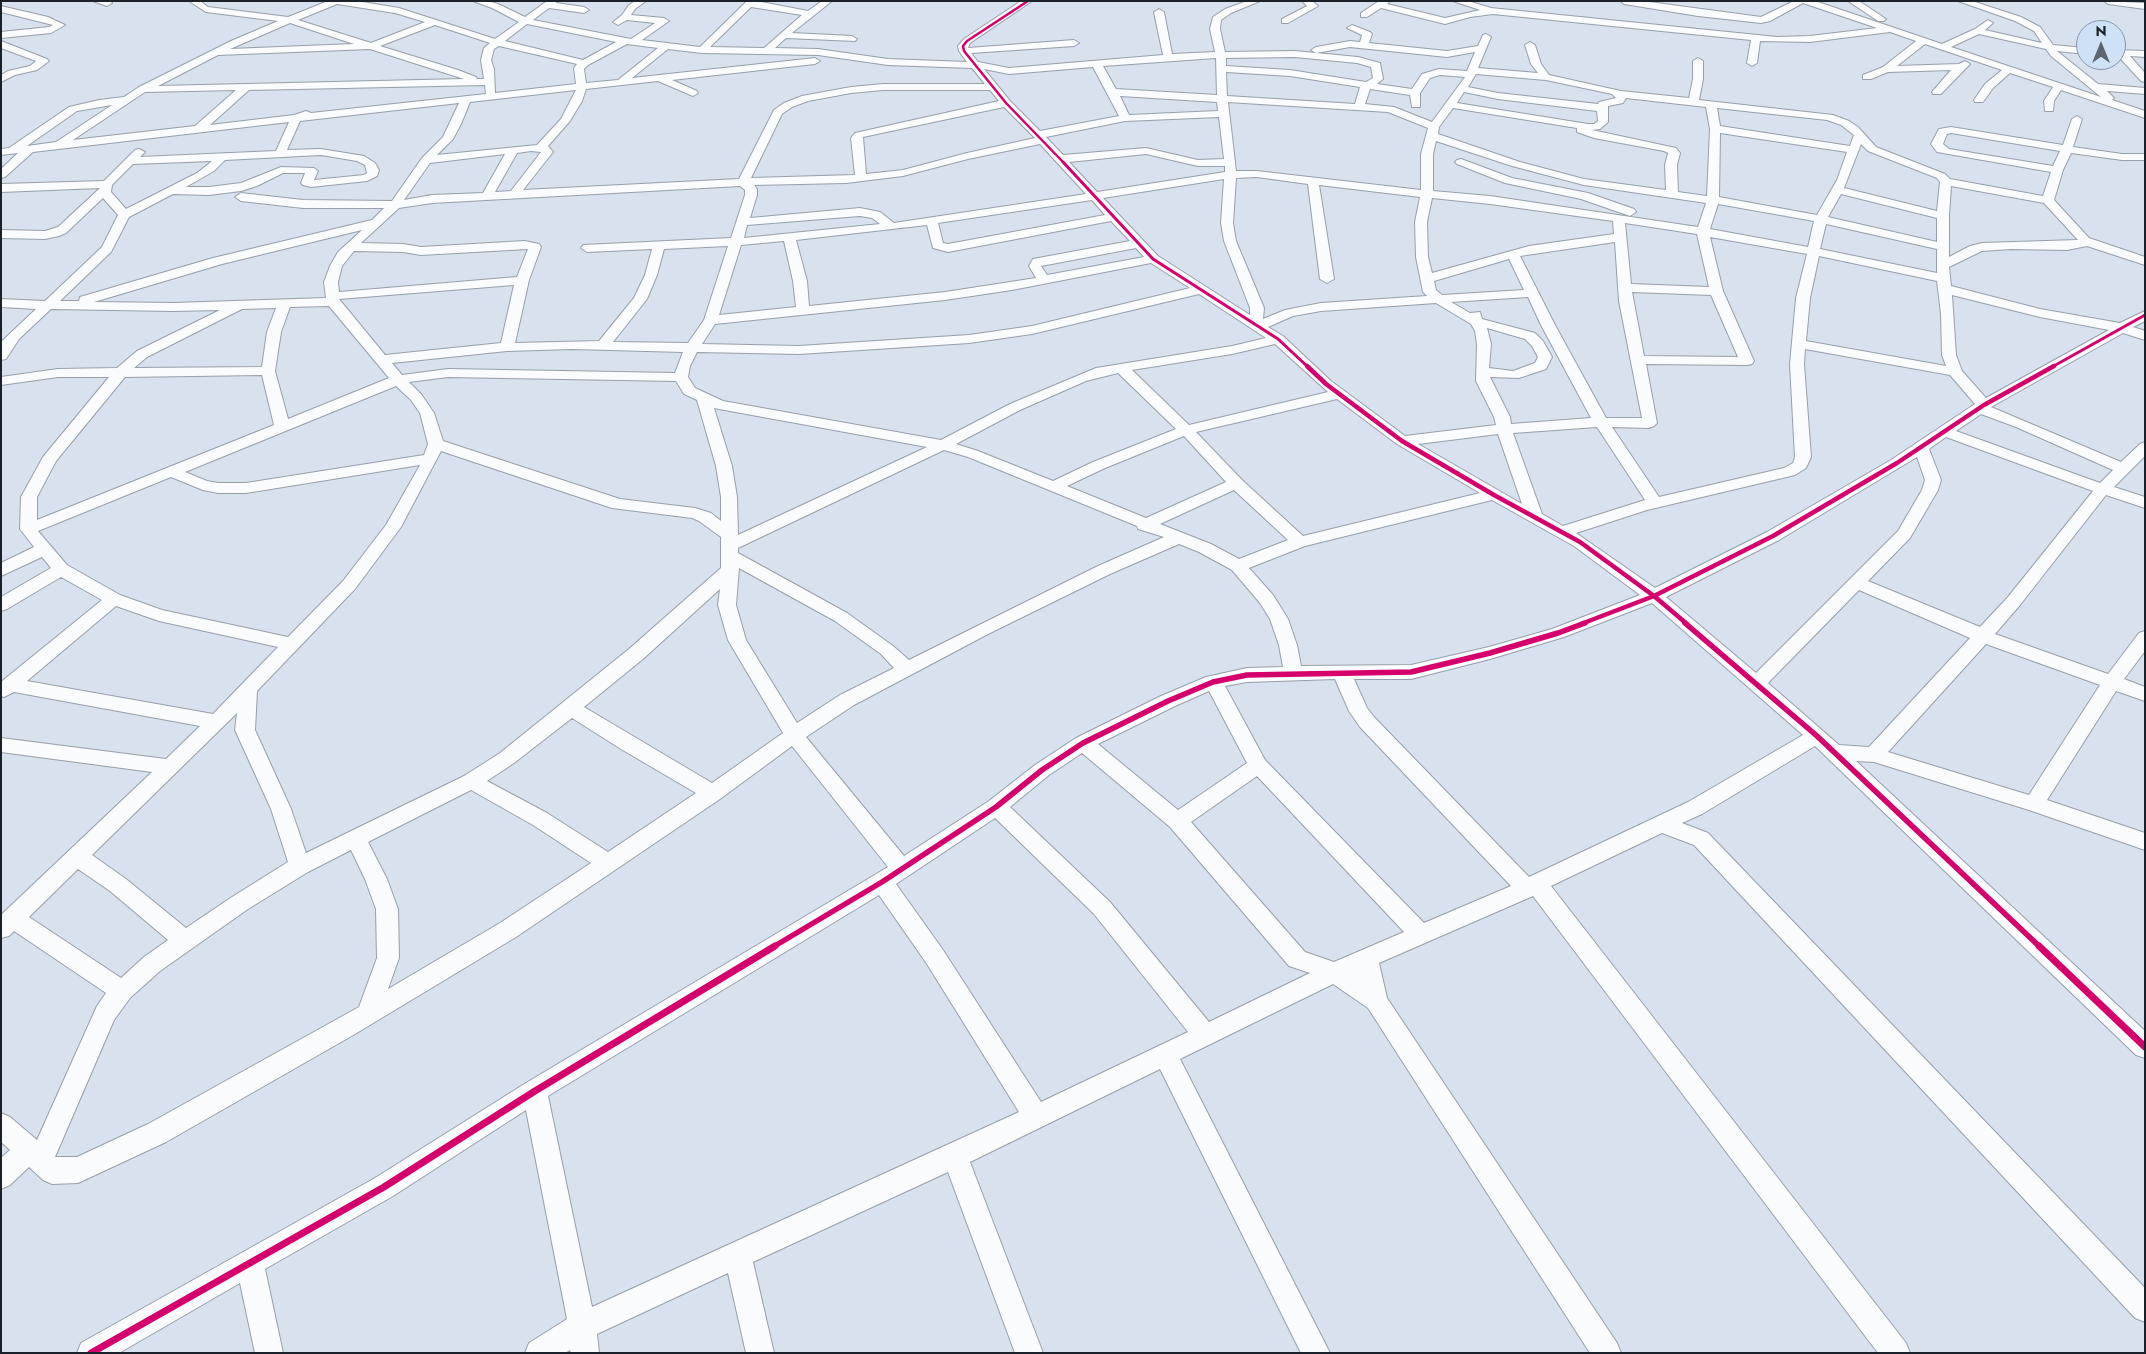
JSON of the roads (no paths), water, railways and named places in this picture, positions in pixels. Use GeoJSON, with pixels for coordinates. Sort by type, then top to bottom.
{"type":"FeatureCollection","features":[{"type":"Feature","properties":{"kind":"street"},"geometry":{"type":"LineString","coordinates":[[1,4],[11,1]]}},
{"type":"Feature","properties":{"kind":"street"},"geometry":{"type":"LineString","coordinates":[[193,1],[206,9],[288,20],[485,82]]}},
{"type":"Feature","properties":{"kind":"street"},"geometry":{"type":"LineString","coordinates":[[57,146],[143,89],[216,52],[336,1],[396,10],[496,42],[584,63]]}},
{"type":"Feature","properties":{"kind":"street"},"geometry":{"type":"LineString","coordinates":[[477,1],[495,6],[525,21],[629,42],[702,50],[799,51],[921,64],[977,65],[1009,71],[1168,57],[1221,55],[1295,54],[1374,64],[1376,65],[1378,80],[1366,86],[1359,106]]}},
{"type":"Feature","properties":{"kind":"street"},"geometry":{"type":"LineString","coordinates":[[766,52],[784,35],[828,1]]}},
{"type":"Feature","properties":{"kind":"street"},"geometry":{"type":"LineString","coordinates":[[1028,1],[966,41],[963,46],[964,51],[1006,103],[1040,137],[1114,217],[1136,244],[1153,260],[1278,339],[1326,384],[1402,441],[1494,495],[1580,542],[1654,596],[1826,744],[2145,1047]]}},
{"type":"Feature","properties":{"kind":"street"},"geometry":{"type":"LineString","coordinates":[[1256,1],[1228,11],[1216,19],[1215,29],[1221,55],[1222,98],[1231,168],[1226,223],[1230,241],[1257,308],[1256,325]]}},
{"type":"Feature","properties":{"kind":"street"},"geometry":{"type":"LineString","coordinates":[[1285,21],[1313,6],[1306,1]]}},
{"type":"Feature","properties":{"kind":"street"},"geometry":{"type":"LineString","coordinates":[[1457,1],[1489,7],[1756,39],[1801,40],[1888,30]]}},
{"type":"Feature","properties":{"kind":"street"},"geometry":{"type":"LineString","coordinates":[[1694,31],[1700,1]]}},
{"type":"Feature","properties":{"kind":"street"},"geometry":{"type":"LineString","coordinates":[[1962,1],[2018,19],[2037,29],[2042,34],[2049,48],[2062,62],[2119,106]]}},
{"type":"Feature","properties":{"kind":"street"},"geometry":{"type":"LineString","coordinates":[[2108,1],[2145,6]]}},
{"type":"Feature","properties":{"kind":"street"},"geometry":{"type":"LineString","coordinates":[[598,35],[625,18],[635,2]]}},
{"type":"Feature","properties":{"kind":"street"},"geometry":{"type":"LineString","coordinates":[[1364,15],[1384,2],[1445,21],[1489,7]]}},
{"type":"Feature","properties":{"kind":"street"},"geometry":{"type":"LineString","coordinates":[[1628,2],[1698,13],[1767,19],[1806,2],[1853,2],[1906,36]]}},
{"type":"Feature","properties":{"kind":"street"},"geometry":{"type":"LineString","coordinates":[[1806,2],[2145,115]]}},
{"type":"Feature","properties":{"kind":"street"},"geometry":{"type":"LineString","coordinates":[[241,13],[248,3]]}},
{"type":"Feature","properties":{"kind":"street"},"geometry":{"type":"LineString","coordinates":[[490,97],[485,82],[486,55],[489,48],[551,3],[584,10]]}},
{"type":"Feature","properties":{"kind":"street"},"geometry":{"type":"LineString","coordinates":[[702,50],[750,3],[810,14]]}},
{"type":"Feature","properties":{"kind":"street"},"geometry":{"type":"LineString","coordinates":[[1,10],[45,19],[60,25],[51,30],[1,35]]}},
{"type":"Feature","properties":{"kind":"street"},"geometry":{"type":"LineString","coordinates":[[1159,12],[1168,57]]}},
{"type":"Feature","properties":{"kind":"street"},"geometry":{"type":"LineString","coordinates":[[1943,47],[1978,31],[2003,14]]}},
{"type":"Feature","properties":{"kind":"street"},"geometry":{"type":"LineString","coordinates":[[540,148],[565,121],[577,101],[582,86],[579,68],[584,63],[629,42],[664,21],[625,18]]}},
{"type":"Feature","properties":{"kind":"street"},"geometry":{"type":"LineString","coordinates":[[216,52],[239,53],[371,46],[435,22]]}},
{"type":"Feature","properties":{"kind":"street"},"geometry":{"type":"LineString","coordinates":[[1352,28],[1367,34],[1364,45]]}},
{"type":"Feature","properties":{"kind":"street"},"geometry":{"type":"LineString","coordinates":[[1978,31],[2049,48]]}},
{"type":"Feature","properties":{"kind":"street"},"geometry":{"type":"LineString","coordinates":[[784,35],[852,39]]}},
{"type":"Feature","properties":{"kind":"street"},"geometry":{"type":"LineString","coordinates":[[1752,63],[1756,39]]}},
{"type":"Feature","properties":{"kind":"street"},"geometry":{"type":"LineString","coordinates":[[1867,77],[1887,69],[1923,41]]}},
{"type":"Feature","properties":{"kind":"street"},"geometry":{"type":"LineString","coordinates":[[964,51],[1074,43]]}},
{"type":"Feature","properties":{"kind":"street"},"geometry":{"type":"LineString","coordinates":[[1295,54],[1342,45],[1364,45],[1448,54],[1484,43],[1472,73],[1463,89],[1435,129],[1427,154],[1427,194],[1421,222],[1422,257],[1430,292],[1438,300],[1476,321],[1530,336],[1538,344],[1545,357],[1541,366],[1514,375],[1482,372]]}},
{"type":"Feature","properties":{"kind":"street"},"geometry":{"type":"LineString","coordinates":[[1,44],[44,61],[33,68],[12,73],[1,79]]}},
{"type":"Feature","properties":{"kind":"street"},"geometry":{"type":"LineString","coordinates":[[1530,45],[1536,64],[1546,77]]}},
{"type":"Feature","properties":{"kind":"street"},"geometry":{"type":"LineString","coordinates":[[1997,47],[2018,45],[2076,50]]}},
{"type":"Feature","properties":{"kind":"street"},"geometry":{"type":"LineString","coordinates":[[621,82],[666,46]]}},
{"type":"Feature","properties":{"kind":"street"},"geometry":{"type":"LineString","coordinates":[[1962,53],[1984,48]]}},
{"type":"Feature","properties":{"kind":"street"},"geometry":{"type":"LineString","coordinates":[[2126,53],[2145,54]]}},
{"type":"Feature","properties":{"kind":"street"},"geometry":{"type":"LineString","coordinates":[[7,152],[156,133],[789,65],[842,56]]}},
{"type":"Feature","properties":{"kind":"street"},"geometry":{"type":"LineString","coordinates":[[1937,92],[1961,67],[1974,57]]}},
{"type":"Feature","properties":{"kind":"street"},"geometry":{"type":"LineString","coordinates":[[2126,60],[2145,79]]}},
{"type":"Feature","properties":{"kind":"street"},"geometry":{"type":"LineString","coordinates":[[1693,102],[1698,79],[1698,61]]}},
{"type":"Feature","properties":{"kind":"street"},"geometry":{"type":"LineString","coordinates":[[1097,64],[1125,118]]}},
{"type":"Feature","properties":{"kind":"street"},"geometry":{"type":"LineString","coordinates":[[1,67],[11,68],[12,73]]}},
{"type":"Feature","properties":{"kind":"street"},"geometry":{"type":"LineString","coordinates":[[1887,69],[1961,67]]}},
{"type":"Feature","properties":{"kind":"street"},"geometry":{"type":"LineString","coordinates":[[637,69],[693,93]]}},
{"type":"Feature","properties":{"kind":"street"},"geometry":{"type":"LineString","coordinates":[[1222,69],[1290,74],[1309,90],[1359,106],[1400,112],[1516,164],[1567,178],[1616,188],[1713,200],[1821,219],[1944,247]]}},
{"type":"Feature","properties":{"kind":"street"},"geometry":{"type":"LineString","coordinates":[[1979,100],[1989,86],[2009,69]]}},
{"type":"Feature","properties":{"kind":"street"},"geometry":{"type":"LineString","coordinates":[[1435,129],[1416,104],[1415,93],[1426,76],[1431,73],[1450,71],[1472,73],[1602,108]]}},
{"type":"Feature","properties":{"kind":"street"},"geometry":{"type":"LineString","coordinates":[[1463,89],[1522,88],[1546,77],[1619,94],[1828,117],[1845,122],[1872,149],[1941,176],[1946,182],[2048,200],[2085,240],[2145,261]]}},
{"type":"Feature","properties":{"kind":"street"},"geometry":{"type":"LineString","coordinates":[[143,89],[245,88],[319,95],[485,82]]}},
{"type":"Feature","properties":{"kind":"street"},"geometry":{"type":"LineString","coordinates":[[1113,92],[1222,98],[1366,86],[1415,93]]}},
{"type":"Feature","properties":{"kind":"street"},"geometry":{"type":"LineString","coordinates":[[2049,109],[2049,101],[2059,86]]}},
{"type":"Feature","properties":{"kind":"street"},"geometry":{"type":"LineString","coordinates":[[743,182],[770,124],[778,112],[788,105],[821,94],[883,87],[993,87]]}},
{"type":"Feature","properties":{"kind":"street"},"geometry":{"type":"LineString","coordinates":[[2096,87],[2145,91]]}},
{"type":"Feature","properties":{"kind":"street"},"geometry":{"type":"LineString","coordinates":[[198,129],[245,88]]}},
{"type":"Feature","properties":{"kind":"street"},"geometry":{"type":"LineString","coordinates":[[1452,105],[1596,127],[1602,122],[1602,108],[1604,104],[1620,101],[1619,94]]}},
{"type":"Feature","properties":{"kind":"street"},"geometry":{"type":"LineString","coordinates":[[280,153],[296,118],[313,110],[319,95]]}},
{"type":"Feature","properties":{"kind":"street"},"geometry":{"type":"LineString","coordinates":[[122,991],[7,923],[217,722],[349,585],[393,527],[434,452],[427,413],[416,397],[381,360],[333,299],[331,282],[336,266],[350,247],[395,205],[426,160],[446,139],[456,124],[466,99]]}},
{"type":"Feature","properties":{"kind":"street"},"geometry":{"type":"LineString","coordinates":[[7,152],[73,109],[98,103],[127,100]]}},
{"type":"Feature","properties":{"kind":"street"},"geometry":{"type":"LineString","coordinates":[[860,179],[856,138],[859,135],[1006,103]]}},
{"type":"Feature","properties":{"kind":"street"},"geometry":{"type":"LineString","coordinates":[[1638,360],[1747,361],[1716,290],[1703,232],[1713,200],[1715,129],[1711,104]]}},
{"type":"Feature","properties":{"kind":"street"},"geometry":{"type":"LineString","coordinates":[[242,197],[302,204],[395,205],[432,199],[743,182],[860,179],[903,173],[1040,137],[1125,118],[1224,114]]}},
{"type":"Feature","properties":{"kind":"street"},"geometry":{"type":"LineString","coordinates":[[2048,200],[2057,170],[2067,149],[2077,119]]}},
{"type":"Feature","properties":{"kind":"street"},"geometry":{"type":"LineString","coordinates":[[1560,123],[1598,136],[1672,150],[1674,153],[1670,165],[1672,194]]}},
{"type":"Feature","properties":{"kind":"street"},"geometry":{"type":"LineString","coordinates":[[1715,129],[1854,150]]}},
{"type":"Feature","properties":{"kind":"street"},"geometry":{"type":"LineString","coordinates":[[2057,170],[1947,152],[1941,150],[1937,144],[1943,131],[1951,130],[2122,157],[2145,157]]}},
{"type":"Feature","properties":{"kind":"street"},"geometry":{"type":"LineString","coordinates":[[1,234],[45,235],[62,230],[132,161],[156,133]]}},
{"type":"Feature","properties":{"kind":"street"},"geometry":{"type":"LineString","coordinates":[[1561,532],[1655,503],[1789,472],[1800,465],[1803,457],[1797,364],[1803,298],[1812,251],[1821,219],[1838,190],[1859,135]]}},
{"type":"Feature","properties":{"kind":"street"},"geometry":{"type":"LineString","coordinates":[[426,160],[540,148],[547,152],[513,196]]}},
{"type":"Feature","properties":{"kind":"street"},"geometry":{"type":"LineString","coordinates":[[1,175],[29,149]]}},
{"type":"Feature","properties":{"kind":"street"},"geometry":{"type":"LineString","coordinates":[[486,197],[513,150]]}},
{"type":"Feature","properties":{"kind":"street"},"geometry":{"type":"LineString","coordinates":[[1060,159],[1146,151],[1257,174],[1528,205],[1655,223],[1812,251],[1944,278],[2040,312],[2122,328],[2145,336]]}},
{"type":"Feature","properties":{"kind":"street"},"geometry":{"type":"LineString","coordinates":[[132,161],[280,153],[333,153],[360,158],[369,163],[373,174],[367,178],[311,184],[307,183],[312,172],[310,170],[281,170],[253,184],[242,187],[209,191],[172,192]]}},
{"type":"Feature","properties":{"kind":"street"},"geometry":{"type":"LineString","coordinates":[[3,349],[108,249],[124,215],[172,192],[210,170],[222,156]]}},
{"type":"Feature","properties":{"kind":"street"},"geometry":{"type":"LineString","coordinates":[[1461,162],[1509,181],[1554,189],[1618,206],[1655,223]]}},
{"type":"Feature","properties":{"kind":"street"},"geometry":{"type":"LineString","coordinates":[[587,248],[737,242],[932,222],[1094,196],[1231,168]]}},
{"type":"Feature","properties":{"kind":"street"},"geometry":{"type":"LineString","coordinates":[[1528,205],[1554,189],[1567,178]]}},
{"type":"Feature","properties":{"kind":"street"},"geometry":{"type":"LineString","coordinates":[[1313,181],[1327,279]]}},
{"type":"Feature","properties":{"kind":"street"},"geometry":{"type":"LineString","coordinates":[[1471,198],[1509,181]]}},
{"type":"Feature","properties":{"kind":"street"},"geometry":{"type":"LineString","coordinates":[[743,182],[751,189],[752,195],[737,242],[711,320],[692,348],[683,366],[681,377],[689,391],[719,406],[943,444],[1116,510],[1144,524],[1205,548],[1238,566],[1267,599],[1279,619],[1288,645],[1293,672]]}},
{"type":"Feature","properties":{"kind":"street"},"geometry":{"type":"LineString","coordinates":[[1946,182],[1943,216],[1944,278],[1949,355],[1955,372],[1982,407],[2123,470]]}},
{"type":"Feature","properties":{"kind":"street"},"geometry":{"type":"LineString","coordinates":[[1,188],[106,187]]}},
{"type":"Feature","properties":{"kind":"street"},"geometry":{"type":"LineString","coordinates":[[106,187],[105,193],[124,215]]}},
{"type":"Feature","properties":{"kind":"street"},"geometry":{"type":"LineString","coordinates":[[407,188],[432,199]]}},
{"type":"Feature","properties":{"kind":"street"},"geometry":{"type":"LineString","coordinates":[[1838,190],[1943,216]]}},
{"type":"Feature","properties":{"kind":"street"},"geometry":{"type":"LineString","coordinates":[[743,222],[860,212],[876,215],[891,227]]}},
{"type":"Feature","properties":{"kind":"street"},"geometry":{"type":"LineString","coordinates":[[932,222],[937,246],[948,248],[1114,217]]}},
{"type":"Feature","properties":{"kind":"street"},"geometry":{"type":"LineString","coordinates":[[1402,441],[1504,429],[1601,422],[1646,424],[1650,421],[1626,300],[1619,218]]}},
{"type":"Feature","properties":{"kind":"street"},"geometry":{"type":"LineString","coordinates":[[69,305],[218,261],[375,223]]}},
{"type":"Feature","properties":{"kind":"street"},"geometry":{"type":"LineString","coordinates":[[1427,279],[1513,254],[1621,237]]}},
{"type":"Feature","properties":{"kind":"street"},"geometry":{"type":"LineString","coordinates":[[789,238],[800,281],[803,310]]}},
{"type":"Feature","properties":{"kind":"street"},"geometry":{"type":"LineString","coordinates":[[1944,278],[1974,249],[2011,245],[2067,246],[2081,244],[2085,240]]}},
{"type":"Feature","properties":{"kind":"street"},"geometry":{"type":"LineString","coordinates":[[1044,280],[1035,266],[1038,262],[1136,244]]}},
{"type":"Feature","properties":{"kind":"street"},"geometry":{"type":"LineString","coordinates":[[603,345],[626,314],[640,299],[651,275],[659,245]]}},
{"type":"Feature","properties":{"kind":"street"},"geometry":{"type":"LineString","coordinates":[[350,247],[404,248],[420,251],[532,246],[535,249],[522,280],[507,347]]}},
{"type":"Feature","properties":{"kind":"street"},"geometry":{"type":"LineString","coordinates":[[1513,254],[1548,325],[1601,422],[1655,503]]}},
{"type":"Feature","properties":{"kind":"street"},"geometry":{"type":"LineString","coordinates":[[711,320],[945,296],[1153,260]]}},
{"type":"Feature","properties":{"kind":"street"},"geometry":{"type":"LineString","coordinates":[[1424,265],[1463,267]]}},
{"type":"Feature","properties":{"kind":"street"},"geometry":{"type":"LineString","coordinates":[[4,301],[48,305],[173,307],[284,304],[522,280]]}},
{"type":"Feature","properties":{"kind":"street"},"geometry":{"type":"LineString","coordinates":[[1626,288],[1716,290]]}},
{"type":"Feature","properties":{"kind":"street"},"geometry":{"type":"LineString","coordinates":[[381,360],[507,347],[603,345],[799,350],[969,339],[1032,330],[1200,290]]}},
{"type":"Feature","properties":{"kind":"street"},"geometry":{"type":"LineString","coordinates":[[1256,325],[1305,310],[1329,306],[1533,293]]}},
{"type":"Feature","properties":{"kind":"street"},"geometry":{"type":"LineString","coordinates":[[1473,296],[1476,321],[1482,331],[1484,344],[1483,381],[1502,417],[1504,429],[1535,518]]}},
{"type":"Feature","properties":{"kind":"street"},"geometry":{"type":"LineString","coordinates":[[282,427],[268,371],[274,332],[284,304]]}},
{"type":"Feature","properties":{"kind":"street"},"geometry":{"type":"LineString","coordinates":[[239,305],[142,354],[120,373],[49,460],[29,497],[28,529],[61,569],[114,599],[159,615],[291,644]]}},
{"type":"Feature","properties":{"kind":"street"},"geometry":{"type":"LineString","coordinates":[[1257,308],[1283,316]]}},
{"type":"Feature","properties":{"kind":"street"},"geometry":{"type":"LineString","coordinates":[[100,1350],[384,1187],[535,1091],[882,882],[996,807],[1042,770],[1083,743],[1168,701],[1213,682],[1247,675],[1293,672],[1342,674],[1411,672],[1490,653],[1558,633],[1654,596],[1773,536],[1921,448],[1982,407],[2145,315]]}},
{"type":"Feature","properties":{"kind":"street"},"geometry":{"type":"LineString","coordinates":[[1,1176],[34,1156],[105,1014],[122,991],[152,964],[240,903],[300,866],[471,781],[507,758],[636,654],[729,551],[1015,407],[1081,378],[1122,368],[1232,350],[1278,339]]}},
{"type":"Feature","properties":{"kind":"street"},"geometry":{"type":"LineString","coordinates":[[1799,344],[1955,372]]}},
{"type":"Feature","properties":{"kind":"street"},"geometry":{"type":"LineString","coordinates":[[1122,368],[1186,430],[1236,483],[1300,542]]}},
{"type":"Feature","properties":{"kind":"street"},"geometry":{"type":"LineString","coordinates":[[1,382],[58,373],[268,371]]}},
{"type":"Feature","properties":{"kind":"street"},"geometry":{"type":"LineString","coordinates":[[28,529],[398,380],[424,375],[448,374],[681,377]]}},
{"type":"Feature","properties":{"kind":"street"},"geometry":{"type":"LineString","coordinates":[[1055,486],[1186,430],[1340,394]]}},
{"type":"Feature","properties":{"kind":"street"},"geometry":{"type":"LineString","coordinates":[[704,400],[724,466],[729,497],[727,605],[737,640],[794,735],[902,869]]}},
{"type":"Feature","properties":{"kind":"street"},"geometry":{"type":"LineString","coordinates":[[1945,432],[2049,471],[2145,503]]}},
{"type":"Feature","properties":{"kind":"street"},"geometry":{"type":"LineString","coordinates":[[1874,755],[2014,601],[2103,489],[2145,447]]}},
{"type":"Feature","properties":{"kind":"street"},"geometry":{"type":"LineString","coordinates":[[1756,684],[1904,534],[1930,490],[1933,480],[1921,448]]}},
{"type":"Feature","properties":{"kind":"street"},"geometry":{"type":"LineString","coordinates":[[170,471],[203,485],[218,488],[246,488],[434,452],[618,504],[695,513],[705,517],[729,551],[842,617],[874,640],[907,669]]}},
{"type":"Feature","properties":{"kind":"street"},"geometry":{"type":"LineString","coordinates":[[1144,524],[1236,483]]}},
{"type":"Feature","properties":{"kind":"street"},"geometry":{"type":"LineString","coordinates":[[1238,566],[1300,542],[1494,495]]}},
{"type":"Feature","properties":{"kind":"street"},"geometry":{"type":"LineString","coordinates":[[1,1125],[52,1171],[78,1170],[156,1133],[368,1013],[508,930],[847,700],[1104,570],[1179,537]]}},
{"type":"Feature","properties":{"kind":"street"},"geometry":{"type":"LineString","coordinates":[[1,570],[44,549]]}},
{"type":"Feature","properties":{"kind":"street"},"geometry":{"type":"LineString","coordinates":[[1,605],[61,569]]}},
{"type":"Feature","properties":{"kind":"street"},"geometry":{"type":"LineString","coordinates":[[1857,583],[1983,636],[2145,694]]}},
{"type":"Feature","properties":{"kind":"street"},"geometry":{"type":"LineString","coordinates":[[6,688],[114,599]]}},
{"type":"Feature","properties":{"kind":"street"},"geometry":{"type":"LineString","coordinates":[[2034,804],[2112,682],[2145,637]]}},
{"type":"Feature","properties":{"kind":"street"},"geometry":{"type":"LineString","coordinates":[[1342,674],[1359,711],[1367,722],[1531,886],[1896,1353]]}},
{"type":"Feature","properties":{"kind":"street"},"geometry":{"type":"LineString","coordinates":[[1213,682],[1258,765],[1421,935]]}},
{"type":"Feature","properties":{"kind":"street"},"geometry":{"type":"LineString","coordinates":[[6,688],[217,722]]}},
{"type":"Feature","properties":{"kind":"street"},"geometry":{"type":"LineString","coordinates":[[248,690],[245,730],[281,809],[300,866]]}},
{"type":"Feature","properties":{"kind":"street"},"geometry":{"type":"LineString","coordinates":[[571,708],[628,744],[713,792]]}},
{"type":"Feature","properties":{"kind":"street"},"geometry":{"type":"LineString","coordinates":[[1083,743],[1177,820],[1297,959],[1334,972],[1376,1001]]}},
{"type":"Feature","properties":{"kind":"street"},"geometry":{"type":"LineString","coordinates":[[539,1353],[582,1326],[955,1156],[1334,972],[1531,886],[1826,744],[1874,755],[2034,804],[2145,842]]}},
{"type":"Feature","properties":{"kind":"street"},"geometry":{"type":"LineString","coordinates":[[1,745],[170,766]]}},
{"type":"Feature","properties":{"kind":"street"},"geometry":{"type":"LineString","coordinates":[[1177,820],[1258,765]]}},
{"type":"Feature","properties":{"kind":"street"},"geometry":{"type":"LineString","coordinates":[[471,781],[540,819],[608,863]]}},
{"type":"Feature","properties":{"kind":"street"},"geometry":{"type":"LineString","coordinates":[[996,807],[1102,908],[1205,1035]]}},
{"type":"Feature","properties":{"kind":"street"},"geometry":{"type":"LineString","coordinates":[[1695,808],[1701,839]]}},
{"type":"Feature","properties":{"kind":"street"},"geometry":{"type":"LineString","coordinates":[[1661,824],[1701,839],[2145,1308]]}},
{"type":"Feature","properties":{"kind":"street"},"geometry":{"type":"LineString","coordinates":[[356,839],[376,878],[387,909],[388,958],[368,1013]]}},
{"type":"Feature","properties":{"kind":"street"},"geometry":{"type":"LineString","coordinates":[[76,856],[118,885],[185,941]]}},
{"type":"Feature","properties":{"kind":"street"},"geometry":{"type":"LineString","coordinates":[[882,882],[935,957],[1036,1117]]}},
{"type":"Feature","properties":{"kind":"street"},"geometry":{"type":"LineString","coordinates":[[1294,991],[1297,959]]}},
{"type":"Feature","properties":{"kind":"street"},"geometry":{"type":"LineString","coordinates":[[1367,959],[1376,1001],[1607,1353]]}},
{"type":"Feature","properties":{"kind":"street"},"geometry":{"type":"LineString","coordinates":[[1165,1054],[1316,1353]]}},
{"type":"Feature","properties":{"kind":"street"},"geometry":{"type":"LineString","coordinates":[[535,1091],[582,1326],[585,1353]]}},
{"type":"Feature","properties":{"kind":"street"},"geometry":{"type":"LineString","coordinates":[[955,1156],[1030,1353]]}},
{"type":"Feature","properties":{"kind":"street"},"geometry":{"type":"LineString","coordinates":[[738,1254],[760,1353]]}},
{"type":"Feature","properties":{"kind":"street"},"geometry":{"type":"LineString","coordinates":[[250,1264],[269,1353]]}}]}
